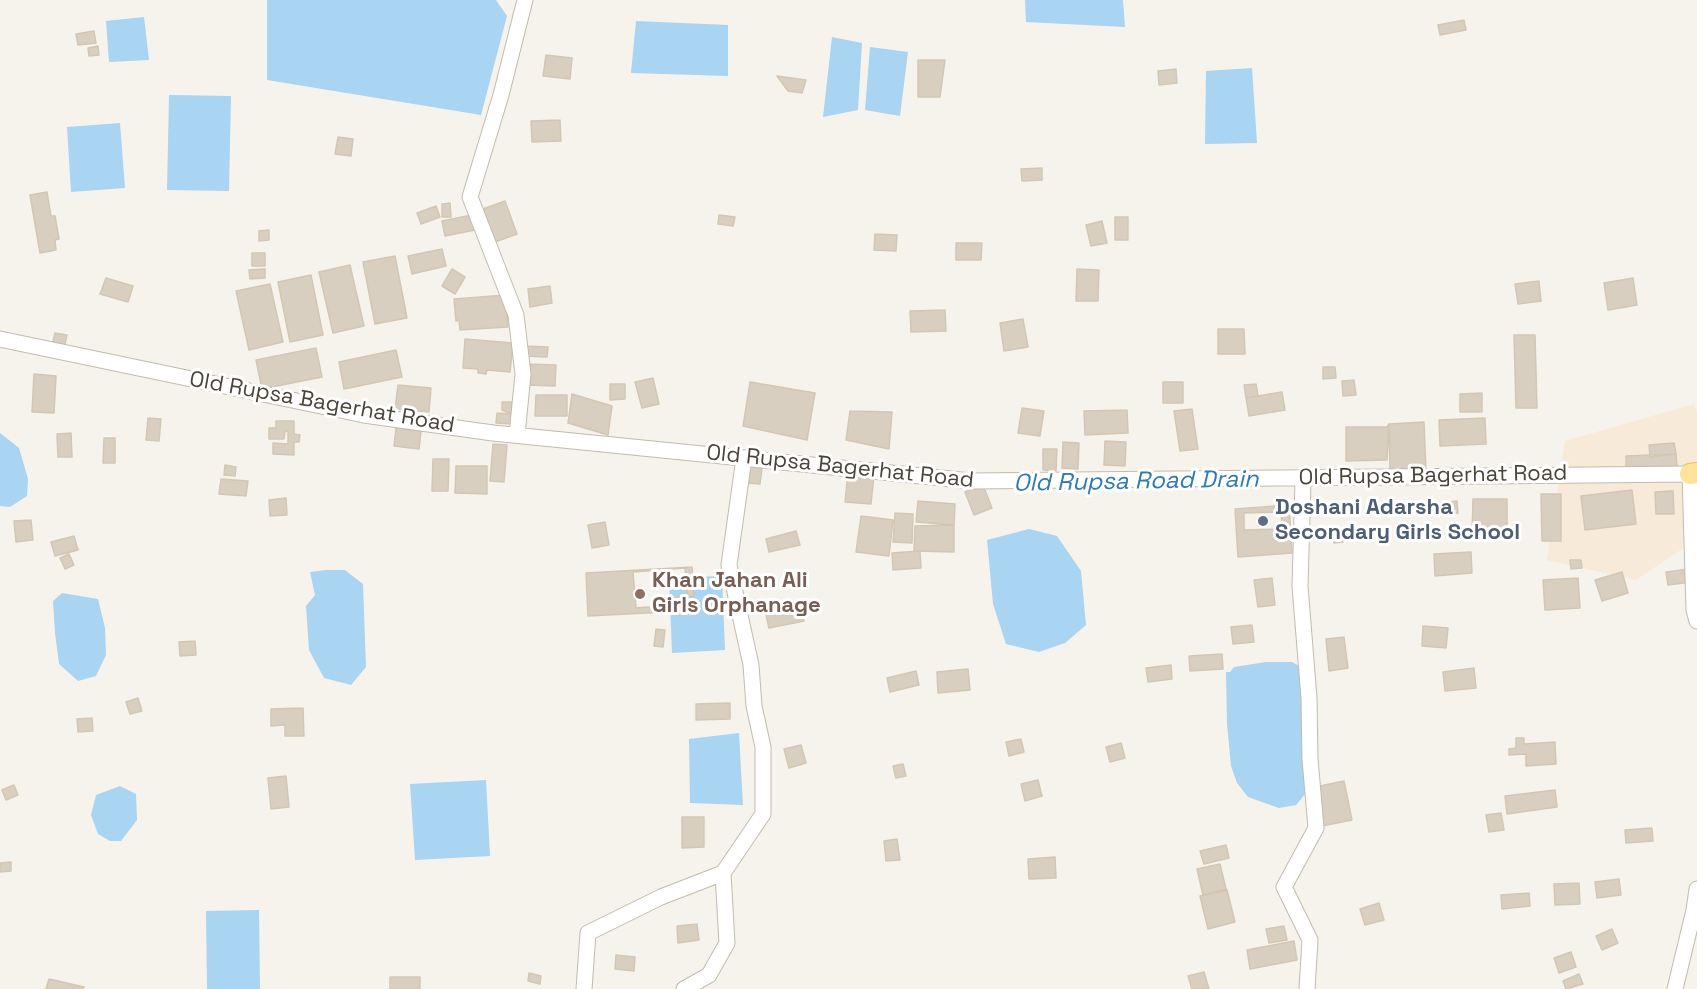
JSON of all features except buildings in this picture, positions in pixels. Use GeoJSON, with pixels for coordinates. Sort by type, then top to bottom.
{"type":"FeatureCollection","features":[{"type":"Feature","properties":{"kind":"street"},"geometry":{"type":"LineString","coordinates":[[517,435],[523,374],[516,315],[470,197],[501,95],[525,0]]}},
{"type":"Feature","properties":{"kind":"street","name":"Old Rupsa Bagerhat Road"},"geometry":{"type":"LineString","coordinates":[[0,339],[364,415],[517,435],[971,482],[1693,474]]}},
{"type":"Feature","properties":{"kind":"street"},"geometry":{"type":"LineString","coordinates":[[584,989],[588,933],[661,897],[723,873],[763,814],[763,747],[754,706],[751,665],[729,565],[744,458]]}},
{"type":"Feature","properties":{"kind":"street"},"geometry":{"type":"LineString","coordinates":[[1693,474],[1694,610],[1697,621]]}},
{"type":"Feature","properties":{"kind":"street"},"geometry":{"type":"LineString","coordinates":[[1303,480],[1299,586],[1309,698],[1310,759],[1316,828],[1284,887],[1310,940],[1307,989]]}},
{"type":"Feature","properties":{"kind":"street"},"geometry":{"type":"LineString","coordinates":[[684,989],[709,975],[727,944],[723,873]]}},
{"type":"Feature","properties":{"kind":"street"},"geometry":{"type":"LineString","coordinates":[[1675,989],[1697,889]]}},
{"type":"Feature","properties":{"kind":"shaded area"},"geometry":{"type":"Polygon","coordinates":[[[1694,404],[1697,412],[1697,539],[1636,580],[1547,560],[1565,441],[1694,404]]]}},
{"type":"Feature","properties":{"kind":"water"},"geometry":{"type":"Polygon","coordinates":[[[267,0],[496,0],[507,16],[481,115],[267,80],[267,0]]]}},
{"type":"Feature","properties":{"kind":"water"},"geometry":{"type":"Polygon","coordinates":[[[1025,0],[1123,0],[1125,27],[1026,22],[1025,0]]]}},
{"type":"Feature","properties":{"kind":"water"},"geometry":{"type":"Polygon","coordinates":[[[144,17],[149,60],[109,62],[106,21],[144,17]]]}},
{"type":"Feature","properties":{"kind":"water"},"geometry":{"type":"Polygon","coordinates":[[[636,21],[728,25],[728,76],[631,73],[636,21]]]}},
{"type":"Feature","properties":{"kind":"water"},"geometry":{"type":"Polygon","coordinates":[[[832,37],[862,43],[858,110],[823,117],[832,37]]]}},
{"type":"Feature","properties":{"kind":"water"},"geometry":{"type":"Polygon","coordinates":[[[870,47],[908,52],[900,116],[865,110],[870,47]]]}},
{"type":"Feature","properties":{"kind":"water"},"geometry":{"type":"Polygon","coordinates":[[[1252,68],[1257,143],[1205,144],[1206,71],[1252,68]]]}},
{"type":"Feature","properties":{"kind":"water"},"geometry":{"type":"Polygon","coordinates":[[[169,95],[231,96],[229,191],[167,190],[169,95]]]}},
{"type":"Feature","properties":{"kind":"water"},"geometry":{"type":"Polygon","coordinates":[[[120,123],[125,188],[71,192],[67,127],[120,123]]]}},
{"type":"Feature","properties":{"kind":"water"},"geometry":{"type":"Polygon","coordinates":[[[0,433],[19,448],[28,479],[27,496],[10,507],[0,506],[0,433]]]}},
{"type":"Feature","properties":{"kind":"water"},"geometry":{"type":"Polygon","coordinates":[[[1029,529],[1057,536],[1081,571],[1086,625],[1065,643],[1039,652],[1006,644],[993,604],[987,540],[1029,529]]]}},
{"type":"Feature","properties":{"kind":"water"},"geometry":{"type":"Polygon","coordinates":[[[345,570],[363,584],[366,667],[351,685],[324,678],[309,650],[306,606],[315,595],[310,572],[345,570]]]}},
{"type":"Feature","properties":{"kind":"water"},"geometry":{"type":"Polygon","coordinates":[[[722,576],[725,650],[672,653],[669,578],[722,576]]]}},
{"type":"Feature","properties":{"kind":"water"},"geometry":{"type":"Polygon","coordinates":[[[62,593],[98,599],[105,628],[106,655],[96,676],[78,681],[59,664],[53,601],[62,593]]]}},
{"type":"Feature","properties":{"kind":"water"},"geometry":{"type":"Polygon","coordinates":[[[1266,662],[1292,662],[1301,667],[1306,793],[1296,805],[1279,808],[1248,797],[1237,783],[1231,766],[1227,724],[1226,672],[1230,672],[1234,667],[1266,662]]]}},
{"type":"Feature","properties":{"kind":"water"},"geometry":{"type":"Polygon","coordinates":[[[739,733],[743,805],[690,803],[689,739],[739,733]]]}},
{"type":"Feature","properties":{"kind":"water"},"geometry":{"type":"Polygon","coordinates":[[[486,780],[490,856],[415,860],[410,784],[486,780]]]}},
{"type":"Feature","properties":{"kind":"water"},"geometry":{"type":"Polygon","coordinates":[[[120,786],[136,794],[137,820],[121,841],[110,841],[98,834],[91,815],[96,795],[120,786]]]}},
{"type":"Feature","properties":{"kind":"water"},"geometry":{"type":"Polygon","coordinates":[[[259,910],[260,989],[207,989],[206,911],[259,910]]]}},
{"type":"Feature","properties":{"kind":"place","name":"Doshani Adarsha Secondary Girls School"},"geometry":{"type":"Point","coordinates":[1263,521]}},
{"type":"Feature","properties":{"kind":"place","name":"Khan Jahan Ali Girls Orphanage"},"geometry":{"type":"Point","coordinates":[640,594]}},
{"type":"Feature","properties":{"kind":"water label","name":"Old Rupsa Road Drain"},"geometry":{"type":"Point","coordinates":[1136,482]}}]}
